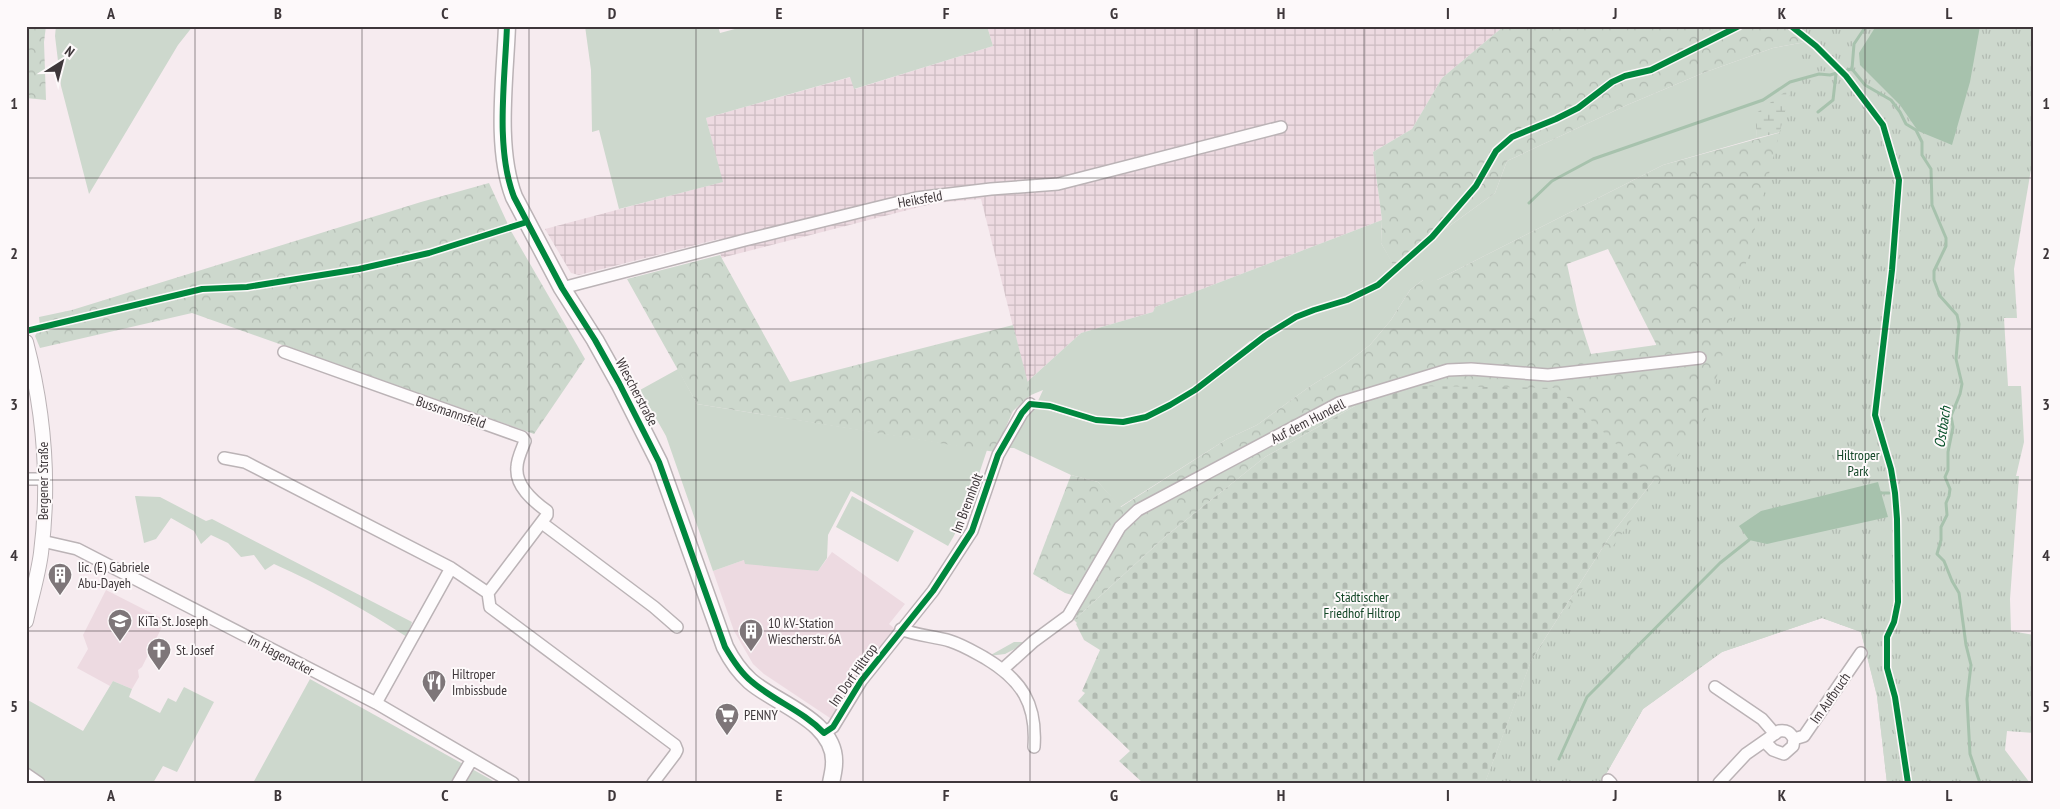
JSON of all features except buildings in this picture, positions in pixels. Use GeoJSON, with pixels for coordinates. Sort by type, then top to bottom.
{"type":"FeatureCollection","features":[{"type":"Feature","properties":{"kind":"main road","name":"Wiescherstraße"},"geometry":{"type":"LineString","coordinates":[[507,26],[503,142],[510,186],[562,288],[595,340],[659,462],[725,647],[732,660],[749,680],[809,720],[824,733]]}},
{"type":"Feature","properties":{"kind":"main road"},"geometry":{"type":"LineString","coordinates":[[824,733],[829,741],[835,762],[831,783]]}},
{"type":"Feature","properties":{"kind":"street","name":"Heiksfeld"},"geometry":{"type":"LineString","coordinates":[[562,288],[916,198],[991,188],[1058,184],[1281,127]]}},
{"type":"Feature","properties":{"kind":"street","name":"Bergener Straße"},"geometry":{"type":"LineString","coordinates":[[26,342],[35,375],[42,421],[45,479],[42,541],[26,621]]}},
{"type":"Feature","properties":{"kind":"street","name":"Bussmannsfeld"},"geometry":{"type":"LineString","coordinates":[[284,352],[522,437],[525,441],[516,468],[519,480],[526,492],[547,511],[547,515],[542,522]]}},
{"type":"Feature","properties":{"kind":"street","name":"Auf dem Hundell"},"geometry":{"type":"LineString","coordinates":[[1002,669],[1034,641],[1068,616],[1120,527],[1138,510],[1339,403],[1448,370],[1471,369],[1548,375],[1700,358]]}},
{"type":"Feature","properties":{"kind":"street","name":"Im Brennholt"},"geometry":{"type":"LineString","coordinates":[[901,629],[933,591],[972,531],[998,455],[1022,413],[1030,404]]}},
{"type":"Feature","properties":{"kind":"street"},"geometry":{"type":"LineString","coordinates":[[224,458],[245,462],[450,568],[488,593]]}},
{"type":"Feature","properties":{"kind":"street"},"geometry":{"type":"LineString","coordinates":[[26,479],[45,479]]}},
{"type":"Feature","properties":{"kind":"street"},"geometry":{"type":"LineString","coordinates":[[653,783],[677,750],[675,745],[490,607],[488,593],[542,522],[654,607],[677,627]]}},
{"type":"Feature","properties":{"kind":"street","name":"Im Hagenacker"},"geometry":{"type":"LineString","coordinates":[[42,541],[77,549],[376,703],[513,783]]}},
{"type":"Feature","properties":{"kind":"street"},"geometry":{"type":"LineString","coordinates":[[376,703],[450,568]]}},
{"type":"Feature","properties":{"kind":"street","name":"Im Dorf Hiltrop"},"geometry":{"type":"LineString","coordinates":[[824,733],[833,727],[861,682],[901,629]]}},
{"type":"Feature","properties":{"kind":"street"},"geometry":{"type":"LineString","coordinates":[[901,629],[959,644],[1002,669],[1022,689],[1028,699],[1034,718],[1034,747]]}},
{"type":"Feature","properties":{"kind":"street","name":"Im Aufbruch"},"geometry":{"type":"LineString","coordinates":[[1765,742],[1773,750],[1784,754],[1790,751],[1794,746],[1794,739],[1804,736],[1861,653]]}},
{"type":"Feature","properties":{"kind":"street"},"geometry":{"type":"LineString","coordinates":[[1715,687],[1762,719],[1775,734]]}},
{"type":"Feature","properties":{"kind":"street"},"geometry":{"type":"LineString","coordinates":[[1720,783],[1746,754],[1775,734],[1785,730],[1791,733],[1794,739]]}},
{"type":"Feature","properties":{"kind":"street"},"geometry":{"type":"LineString","coordinates":[[458,783],[472,759]]}},
{"type":"Feature","properties":{"kind":"street"},"geometry":{"type":"LineString","coordinates":[[26,774],[39,783]]}},
{"type":"Feature","properties":{"kind":"shaded area"},"geometry":{"type":"Polygon","coordinates":[[[987,26],[1504,26],[1442,78],[1412,129],[1373,152],[1382,220],[1155,307],[1153,312],[1081,333],[1027,382],[981,199],[935,203],[721,258],[719,239],[579,275],[571,273],[545,229],[722,182],[706,118],[851,77],[855,89],[993,46],[987,26]]]}},
{"type":"Feature","properties":{"kind":"shaded area"},"geometry":{"type":"Polygon","coordinates":[[[1876,26],[1980,26],[1970,82],[1952,145],[1918,131],[1900,105],[1860,65],[1859,53],[1876,26]]]}},
{"type":"Feature","properties":{"kind":"shaded area"},"geometry":{"type":"Polygon","coordinates":[[[1878,482],[1888,517],[1767,544],[1749,540],[1739,526],[1761,511],[1878,482]]]}},
{"type":"Feature","properties":{"kind":"shaded area"},"geometry":{"type":"Polygon","coordinates":[[[832,552],[905,604],[889,624],[895,629],[830,718],[764,674],[753,664],[734,631],[713,571],[744,560],[818,571],[832,552]]]}},
{"type":"Feature","properties":{"kind":"shaded area","name":"KiTa St. Joseph"},"geometry":{"type":"Polygon","coordinates":[[[106,590],[163,619],[160,626],[162,627],[142,667],[138,670],[139,677],[132,689],[113,681],[110,686],[77,668],[88,649],[83,635],[106,590]]]}},
{"type":"Feature","properties":{"kind":"green space"},"geometry":{"type":"Polygon","coordinates":[[[26,26],[46,26],[44,42],[46,100],[26,98],[26,26]]]}},
{"type":"Feature","properties":{"kind":"green space"},"geometry":{"type":"Polygon","coordinates":[[[56,26],[193,26],[178,45],[89,194],[61,86],[55,36],[56,26]]]}},
{"type":"Feature","properties":{"kind":"green space"},"geometry":{"type":"Polygon","coordinates":[[[585,26],[718,26],[720,33],[746,26],[987,26],[993,46],[854,89],[850,77],[706,118],[723,182],[619,209],[599,130],[592,132],[591,70],[585,26]]]}},
{"type":"Feature","properties":{"kind":"green space"},"geometry":{"type":"Polygon","coordinates":[[[1504,26],[1876,26],[1844,35],[1773,48],[1703,73],[1627,105],[1507,161],[1495,193],[1444,230],[1397,272],[1381,243],[1382,220],[1373,152],[1412,129],[1442,78],[1504,26]]]}},
{"type":"Feature","properties":{"kind":"green space","name":"Hiltroper Park"},"geometry":{"type":"Polygon","coordinates":[[[1807,26],[2034,26],[2034,152],[2014,269],[2017,318],[2004,318],[2008,386],[2021,386],[2024,442],[2016,476],[2019,476],[2010,599],[2011,631],[2034,635],[2034,733],[2007,731],[2005,750],[2030,783],[1887,783],[1877,696],[1861,632],[1822,618],[1722,652],[1643,709],[1601,783],[1485,783],[1532,659],[1707,415],[1807,26]]]}},
{"type":"Feature","properties":{"kind":"green space"},"geometry":{"type":"Polygon","coordinates":[[[1844,35],[1859,53],[1775,101],[1756,114],[1757,138],[1663,165],[1437,280],[1423,280],[1410,290],[1391,320],[1370,345],[1341,367],[1309,387],[1257,425],[1227,439],[1120,507],[1098,482],[1071,475],[1014,448],[1006,448],[1032,406],[1098,424],[1121,425],[1144,420],[1165,412],[1186,400],[1261,343],[1250,341],[1200,382],[1163,405],[1144,413],[1123,418],[1101,418],[1038,401],[1043,390],[1031,395],[1027,382],[1081,333],[1153,312],[1155,307],[1382,220],[1381,243],[1398,272],[1444,230],[1495,193],[1507,161],[1627,105],[1703,73],[1773,48],[1844,35]]]}},
{"type":"Feature","properties":{"kind":"green space"},"geometry":{"type":"Polygon","coordinates":[[[1797,83],[1789,130],[1757,138],[1755,114],[1797,83]]]}},
{"type":"Feature","properties":{"kind":"green space"},"geometry":{"type":"Polygon","coordinates":[[[1789,130],[1863,630],[1919,719],[1887,783],[1877,696],[1861,632],[1822,618],[1722,652],[1643,709],[1601,783],[1485,783],[1532,659],[1610,536],[1654,480],[1355,406],[1265,457],[1166,536],[1074,620],[1072,618],[1083,598],[1065,593],[1033,574],[1071,475],[1098,482],[1121,507],[1227,439],[1257,425],[1309,387],[1341,367],[1370,345],[1391,320],[1410,290],[1423,280],[1437,280],[1663,165],[1789,130]],[[1608,249],[1567,264],[1578,314],[1591,354],[1656,344],[1608,249]]]}},
{"type":"Feature","properties":{"kind":"green space"},"geometry":{"type":"Polygon","coordinates":[[[489,183],[511,231],[585,359],[534,434],[192,313],[40,348],[35,336],[40,326],[39,317],[72,310],[421,202],[489,183]]]}},
{"type":"Feature","properties":{"kind":"green space"},"geometry":{"type":"Polygon","coordinates":[[[720,255],[790,382],[1013,325],[1031,395],[1013,411],[995,452],[697,404],[627,279],[720,255]]]}},
{"type":"Feature","properties":{"kind":"green space"},"geometry":{"type":"Polygon","coordinates":[[[678,369],[697,404],[987,450],[965,512],[948,546],[851,491],[828,535],[827,558],[818,571],[745,564],[744,560],[713,571],[666,436],[640,390],[678,369]]]}},
{"type":"Feature","properties":{"kind":"green space","name":"Städtischer Friedhof Hiltrop"},"geometry":{"type":"Polygon","coordinates":[[[1410,386],[1557,388],[1654,480],[1610,536],[1532,659],[1485,783],[1143,783],[1119,761],[1130,751],[1078,701],[1085,693],[1082,691],[1100,650],[1084,640],[1074,620],[1166,536],[1265,457],[1355,406],[1410,386]]]}},
{"type":"Feature","properties":{"kind":"green space"},"geometry":{"type":"Polygon","coordinates":[[[135,496],[160,497],[206,521],[212,519],[412,622],[407,637],[309,580],[274,564],[265,570],[254,555],[241,557],[228,543],[211,535],[201,544],[194,531],[171,518],[156,539],[144,543],[135,496]]]}},
{"type":"Feature","properties":{"kind":"green space"},"geometry":{"type":"Polygon","coordinates":[[[852,496],[914,531],[898,562],[836,527],[852,496]]]}},
{"type":"Feature","properties":{"kind":"green space"},"geometry":{"type":"Polygon","coordinates":[[[1014,642],[1028,642],[1005,654],[989,656],[1014,642]]]}},
{"type":"Feature","properties":{"kind":"green space"},"geometry":{"type":"Polygon","coordinates":[[[310,679],[490,779],[496,783],[253,783],[310,679]]]}},
{"type":"Feature","properties":{"kind":"green space"},"geometry":{"type":"Polygon","coordinates":[[[113,681],[132,689],[129,697],[160,713],[168,698],[176,702],[184,687],[214,702],[177,772],[163,766],[153,783],[50,783],[26,768],[26,699],[83,731],[113,681]]]}},
{"type":"Feature","properties":{"kind":"waterway","name":"Ostbach"},"geometry":{"type":"LineString","coordinates":[[1866,26],[1854,44],[1852,69],[1865,85],[1891,100],[1906,124],[1916,130],[1922,142],[1922,155],[1931,169],[1932,205],[1946,238],[1946,246],[1934,271],[1934,280],[1940,296],[1957,315],[1959,324],[1956,359],[1962,384],[1951,416],[1953,427],[1948,452],[1948,470],[1945,477],[1950,489],[1946,503],[1947,515],[1941,527],[1941,540],[1937,554],[1944,561],[1959,593],[1966,645],[1971,665],[1967,699],[1970,754],[1980,783]]}},
{"type":"Feature","properties":{"kind":"waterway"},"geometry":{"type":"LineString","coordinates":[[1529,203],[1552,181],[1593,159],[1763,100],[1790,82],[1819,74],[1830,75],[1851,69]]}},
{"type":"Feature","properties":{"kind":"waterway"},"geometry":{"type":"LineString","coordinates":[[1818,112],[1833,100],[1836,74]]}},
{"type":"Feature","properties":{"kind":"waterway"},"geometry":{"type":"LineString","coordinates":[[1881,493],[1889,493]]}},
{"type":"Feature","properties":{"kind":"waterway"},"geometry":{"type":"LineString","coordinates":[[1559,759],[1587,697],[1720,563],[1749,540]]}},
{"type":"Feature","properties":{"kind":"cycle path"},"geometry":{"type":"LineString","coordinates":[[507,26],[503,90],[503,135],[508,178],[514,197],[562,288],[595,340],[619,383],[659,462],[725,647],[733,661],[751,681],[807,718],[824,733],[833,727],[861,681],[933,591],[972,531],[998,455],[1022,413],[1030,404],[1050,406],[1096,420],[1123,422],[1146,417],[1170,405],[1195,390],[1265,336],[1296,317],[1347,300],[1378,285],[1432,237],[1476,186],[1496,151],[1512,137],[1578,108],[1612,82],[1625,76],[1651,70],[1739,26]]}},
{"type":"Feature","properties":{"kind":"cycle path"},"geometry":{"type":"LineString","coordinates":[[1791,26],[1816,46],[1846,76],[1883,125],[1899,180],[1892,270],[1875,415],[1891,469],[1895,493],[1898,602],[1894,622],[1887,637],[1887,668],[1895,697],[1908,783]]}},
{"type":"Feature","properties":{"kind":"cycle path"},"geometry":{"type":"LineString","coordinates":[[26,331],[202,289],[247,287],[359,269],[429,253],[527,222]]}},
{"type":"Feature","properties":{"kind":"place","name":"lic. (E) Gabriele Abu-Dayeh"},"geometry":{"type":"Point","coordinates":[60,596]}},
{"type":"Feature","properties":{"kind":"place","name":"KiTa St. Joseph"},"geometry":{"type":"Point","coordinates":[120,642]}},
{"type":"Feature","properties":{"kind":"place","name":"10 kV-Station Wiescherstr. 6A"},"geometry":{"type":"Point","coordinates":[751,652]}},
{"type":"Feature","properties":{"kind":"place","name":"St. Josef"},"geometry":{"type":"Point","coordinates":[159,671]}},
{"type":"Feature","properties":{"kind":"place","name":"Hiltroper Imbissbude"},"geometry":{"type":"Point","coordinates":[434,703]}},
{"type":"Feature","properties":{"kind":"place","name":"PENNY"},"geometry":{"type":"Point","coordinates":[727,736]}}]}
